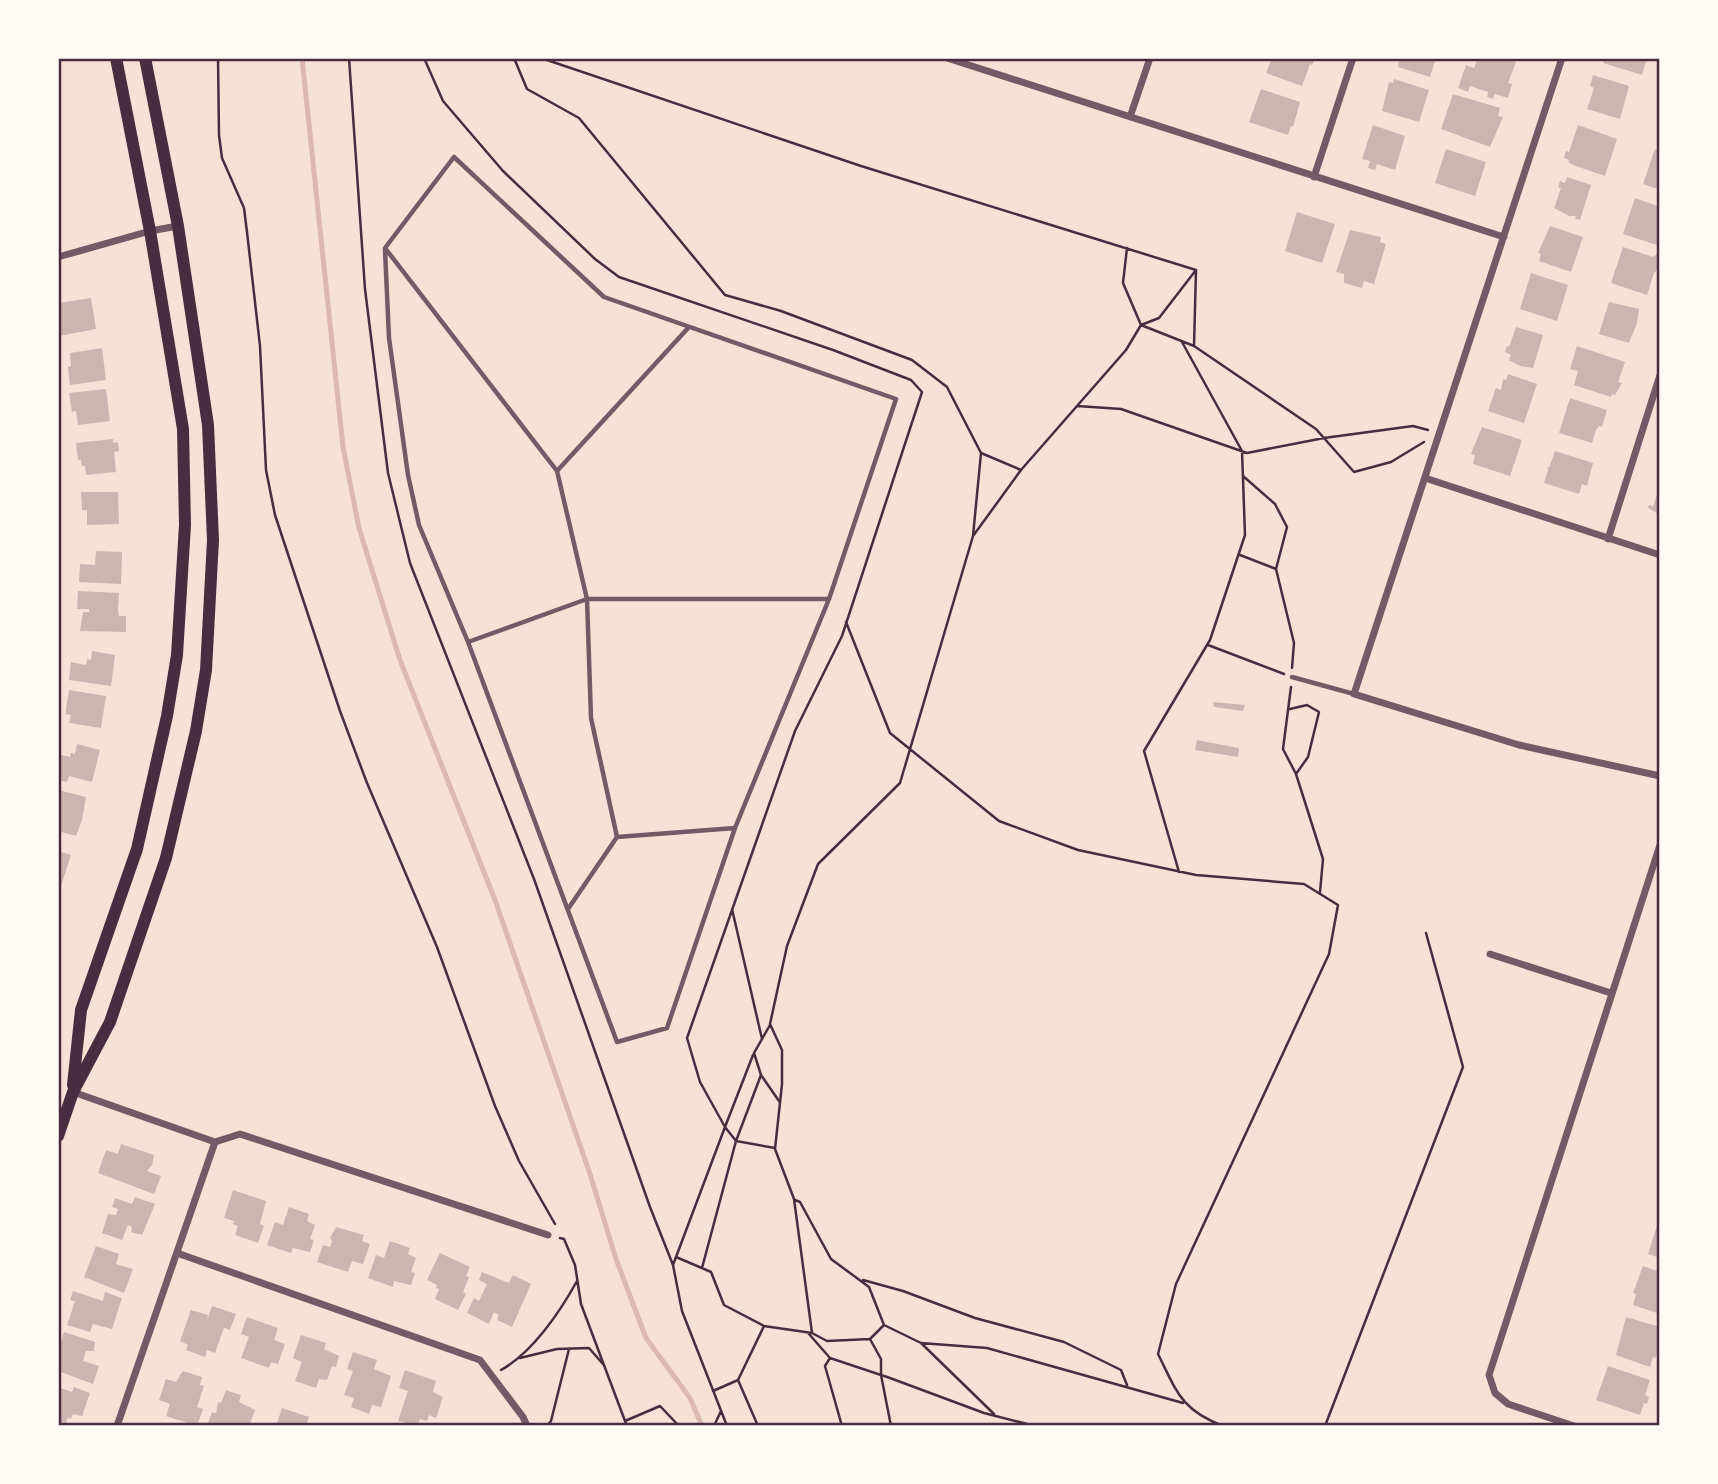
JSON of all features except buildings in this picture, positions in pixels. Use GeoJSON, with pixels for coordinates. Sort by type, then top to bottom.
{"type":"FeatureCollection","features":[{"type":"Feature","properties":{"kind":"main road"},"geometry":{"type":"LineString","coordinates":[[73,1092],[81,1010],[137,849],[167,716],[177,655],[184,525],[183,429],[150,231],[116,58]]}},
{"type":"Feature","properties":{"kind":"main road"},"geometry":{"type":"LineString","coordinates":[[58,1136],[73,1092],[110,1021],[166,858],[196,732],[206,670],[213,540],[208,425],[178,226],[145,58]]}},
{"type":"Feature","properties":{"kind":"street"},"geometry":{"type":"LineString","coordinates":[[947,58],[1504,237]]}},
{"type":"Feature","properties":{"kind":"street"},"geometry":{"type":"LineString","coordinates":[[1130,117],[1150,58]]}},
{"type":"Feature","properties":{"kind":"street"},"geometry":{"type":"LineString","coordinates":[[1314,177],[1353,58]]}},
{"type":"Feature","properties":{"kind":"street"},"geometry":{"type":"LineString","coordinates":[[1562,58],[1354,694],[1519,745],[1660,776]]}},
{"type":"Feature","properties":{"kind":"street"},"geometry":{"type":"LineString","coordinates":[[58,257],[150,231],[178,226]]}},
{"type":"Feature","properties":{"kind":"street"},"geometry":{"type":"LineString","coordinates":[[1608,539],[1660,375]]}},
{"type":"Feature","properties":{"kind":"street"},"geometry":{"type":"LineString","coordinates":[[1425,478],[1660,555]]}},
{"type":"Feature","properties":{"kind":"street"},"geometry":{"type":"LineString","coordinates":[[1574,1426],[1508,1404],[1495,1393],[1489,1375],[1660,845]]}},
{"type":"Feature","properties":{"kind":"street"},"geometry":{"type":"LineString","coordinates":[[1490,954],[1611,993]]}},
{"type":"Feature","properties":{"kind":"street"},"geometry":{"type":"LineString","coordinates":[[73,1092],[215,1142],[240,1135],[548,1235]]}},
{"type":"Feature","properties":{"kind":"street"},"geometry":{"type":"LineString","coordinates":[[117,1426],[215,1142]]}},
{"type":"Feature","properties":{"kind":"street"},"geometry":{"type":"LineString","coordinates":[[177,1252],[480,1360],[527,1426]]}},
{"type":"Feature","properties":{"kind":"lane"},"geometry":{"type":"LineString","coordinates":[[454,157],[604,297],[689,327],[895,399],[829,599],[735,828],[667,1028],[617,1042],[468,642],[419,525],[408,475],[389,338],[385,248],[454,157]]}},
{"type":"Feature","properties":{"kind":"lane"},"geometry":{"type":"LineString","coordinates":[[385,248],[557,471],[587,599],[591,718],[617,837],[568,909]]}},
{"type":"Feature","properties":{"kind":"lane"},"geometry":{"type":"LineString","coordinates":[[557,471],[689,327]]}},
{"type":"Feature","properties":{"kind":"lane"},"geometry":{"type":"LineString","coordinates":[[468,642],[587,599],[829,599]]}},
{"type":"Feature","properties":{"kind":"lane"},"geometry":{"type":"LineString","coordinates":[[1292,677],[1354,694]]}},
{"type":"Feature","properties":{"kind":"lane"},"geometry":{"type":"LineString","coordinates":[[617,837],[735,828]]}},
{"type":"Feature","properties":{"kind":"path"},"geometry":{"type":"LineString","coordinates":[[218,58],[219,135],[222,158],[243,208],[245,220],[260,346],[266,470],[275,514],[340,711],[441,956],[495,1106],[519,1161],[564,1239],[575,1265],[581,1304],[627,1426]]}},
{"type":"Feature","properties":{"kind":"path"},"geometry":{"type":"LineString","coordinates":[[424,58],[443,101],[503,172],[595,259],[619,277],[911,380],[922,392],[842,636],[795,731],[687,1038],[700,1082],[736,1141],[775,1149]]}},
{"type":"Feature","properties":{"kind":"path"},"geometry":{"type":"LineString","coordinates":[[514,58],[527,89],[579,118],[725,295],[782,311],[912,360],[947,387],[981,453],[973,536],[900,783],[818,864],[787,946],[770,1024],[754,1053],[673,1265]]}},
{"type":"Feature","properties":{"kind":"path"},"geometry":{"type":"LineString","coordinates":[[541,58],[849,162],[1196,270]]}},
{"type":"Feature","properties":{"kind":"path"},"geometry":{"type":"LineString","coordinates":[[1127,248],[1123,283],[1141,326],[1194,346],[1315,429],[1354,472],[1391,462],[1440,433]]}},
{"type":"Feature","properties":{"kind":"path"},"geometry":{"type":"LineString","coordinates":[[973,536],[1021,470],[1126,350],[1141,326],[1159,318],[1196,270]]}},
{"type":"Feature","properties":{"kind":"path"},"geometry":{"type":"LineString","coordinates":[[1194,346],[1196,270]]}},
{"type":"Feature","properties":{"kind":"path"},"geometry":{"type":"LineString","coordinates":[[1179,872],[1144,751],[1207,645],[1245,535],[1242,451],[1182,342]]}},
{"type":"Feature","properties":{"kind":"path"},"geometry":{"type":"LineString","coordinates":[[1077,406],[1121,409],[1247,453],[1324,438],[1413,426],[1440,433]]}},
{"type":"Feature","properties":{"kind":"path"},"geometry":{"type":"LineString","coordinates":[[981,453],[1021,470]]}},
{"type":"Feature","properties":{"kind":"path"},"geometry":{"type":"LineString","coordinates":[[1243,476],[1275,504],[1287,527],[1276,569],[1294,643],[1290,709],[1283,749],[1296,774],[1323,859],[1320,894]]}},
{"type":"Feature","properties":{"kind":"path"},"geometry":{"type":"LineString","coordinates":[[1239,554],[1276,569]]}},
{"type":"Feature","properties":{"kind":"path"},"geometry":{"type":"LineString","coordinates":[[846,622],[890,733],[999,821],[1077,850],[1179,872],[1304,884],[1338,905],[1329,954],[1177,1284],[1158,1354],[1183,1403]]}},
{"type":"Feature","properties":{"kind":"path"},"geometry":{"type":"LineString","coordinates":[[1207,645],[1292,677]]}},
{"type":"Feature","properties":{"kind":"path"},"geometry":{"type":"LineString","coordinates":[[1290,709],[1307,705],[1320,712],[1308,757],[1296,774]]}},
{"type":"Feature","properties":{"kind":"path"},"geometry":{"type":"LineString","coordinates":[[732,908],[762,1039]]}},
{"type":"Feature","properties":{"kind":"path"},"geometry":{"type":"LineString","coordinates":[[1325,1426],[1463,1068],[1426,933]]}},
{"type":"Feature","properties":{"kind":"path"},"geometry":{"type":"LineString","coordinates":[[770,1024],[782,1050],[775,1149],[794,1199],[810,1332],[830,1358],[996,1416],[1035,1426]]}},
{"type":"Feature","properties":{"kind":"path"},"geometry":{"type":"LineString","coordinates":[[754,1053],[761,1075],[780,1102]]}},
{"type":"Feature","properties":{"kind":"path"},"geometry":{"type":"LineString","coordinates":[[702,1268],[736,1141],[761,1075]]}},
{"type":"Feature","properties":{"kind":"path"},"geometry":{"type":"LineString","coordinates":[[794,1199],[800,1202],[831,1259],[869,1287],[884,1325],[921,1343],[996,1416]]}},
{"type":"Feature","properties":{"kind":"path"},"geometry":{"type":"LineString","coordinates":[[650,1207],[673,1265],[682,1311],[727,1426]]}},
{"type":"Feature","properties":{"kind":"path"},"geometry":{"type":"LineString","coordinates":[[548,1235],[564,1239]]}},
{"type":"Feature","properties":{"kind":"path"},"geometry":{"type":"LineString","coordinates":[[676,1257],[711,1272],[724,1305],[764,1326],[810,1332],[827,1340],[870,1339],[884,1325]]}},
{"type":"Feature","properties":{"kind":"path"},"geometry":{"type":"LineString","coordinates":[[859,1279],[902,1291],[975,1318],[1064,1342],[1121,1370],[1128,1387]]}},
{"type":"Feature","properties":{"kind":"path"},"geometry":{"type":"LineString","coordinates":[[492,1376],[519,1358],[563,1306],[577,1280]]}},
{"type":"Feature","properties":{"kind":"path"},"geometry":{"type":"LineString","coordinates":[[713,1391],[738,1380],[764,1326]]}},
{"type":"Feature","properties":{"kind":"path"},"geometry":{"type":"LineString","coordinates":[[870,1339],[881,1359],[881,1375],[891,1426]]}},
{"type":"Feature","properties":{"kind":"path"},"geometry":{"type":"LineString","coordinates":[[921,1343],[987,1348],[1183,1403],[1203,1419],[1223,1426]]}},
{"type":"Feature","properties":{"kind":"path"},"geometry":{"type":"LineString","coordinates":[[519,1358],[589,1348],[606,1367]]}},
{"type":"Feature","properties":{"kind":"path"},"geometry":{"type":"LineString","coordinates":[[547,1426],[551,1421],[569,1349]]}},
{"type":"Feature","properties":{"kind":"path"},"geometry":{"type":"LineString","coordinates":[[830,1358],[825,1366],[842,1426]]}},
{"type":"Feature","properties":{"kind":"path"},"geometry":{"type":"LineString","coordinates":[[738,1380],[758,1426]]}},
{"type":"Feature","properties":{"kind":"path"},"geometry":{"type":"LineString","coordinates":[[625,1421],[660,1406],[679,1426]]}},
{"type":"Feature","properties":{"kind":"path"},"geometry":{"type":"LineString","coordinates":[[714,1426],[721,1410]]}},
{"type":"Feature","properties":{"kind":"waterway"},"geometry":{"type":"LineString","coordinates":[[302,58],[343,447],[359,528],[400,660],[495,900],[590,1174],[616,1259],[646,1338],[690,1398],[702,1426]]}}]}
